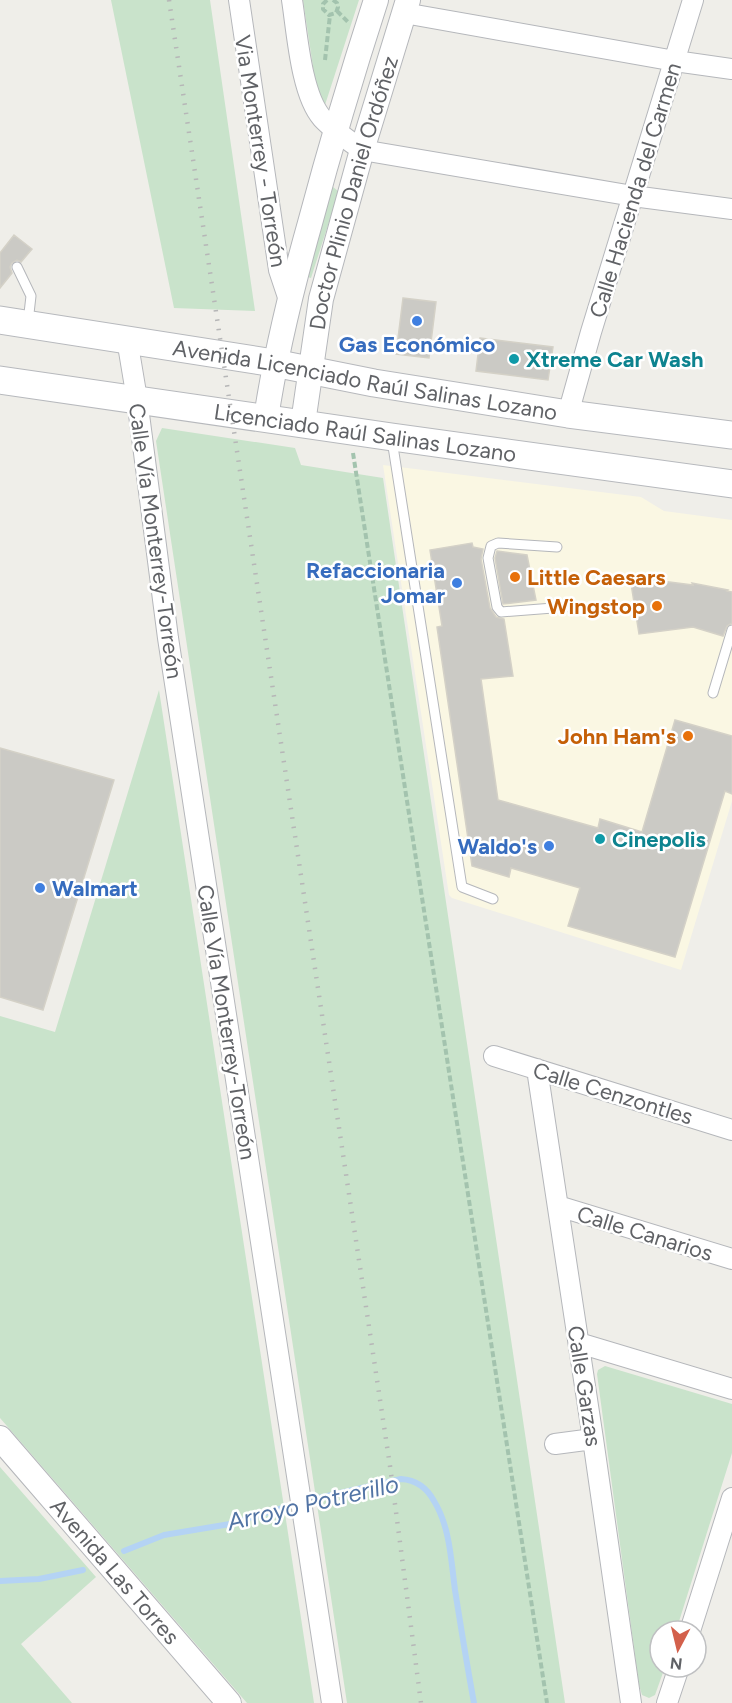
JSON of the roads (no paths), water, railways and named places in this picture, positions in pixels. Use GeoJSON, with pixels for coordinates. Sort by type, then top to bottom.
{"type":"FeatureCollection","features":[{"type":"Feature","properties":{"kind":"main road","name":"Avenida Licenciado Raúl Salinas Lozano"},"geometry":{"type":"LineString","coordinates":[[0,320],[274,363],[374,383],[568,414],[732,435]]}},
{"type":"Feature","properties":{"kind":"main road","name":"Licenciado Raúl Salinas Lozano"},"geometry":{"type":"LineString","coordinates":[[0,380],[732,484]]}},
{"type":"Feature","properties":{"kind":"street","name":"Via Monterrey - Torreón"},"geometry":{"type":"LineString","coordinates":[[239,0],[279,270],[289,300]]}},
{"type":"Feature","properties":{"kind":"street"},"geometry":{"type":"LineString","coordinates":[[292,0],[307,89],[314,107],[335,130],[362,150],[633,196],[732,208]]}},
{"type":"Feature","properties":{"kind":"street","name":"Doctor Plinio Daniel Ordóñez"},"geometry":{"type":"LineString","coordinates":[[266,418],[274,363],[289,300],[335,130],[376,0]]}},
{"type":"Feature","properties":{"kind":"street","name":"Calle Hacienda del Carmen"},"geometry":{"type":"LineString","coordinates":[[568,414],[693,0]]}},
{"type":"Feature","properties":{"kind":"street","name":"Doctor Plinio Daniel Ordóñez"},"geometry":{"type":"LineString","coordinates":[[303,423],[321,299],[362,150],[406,6]]}},
{"type":"Feature","properties":{"kind":"street"},"geometry":{"type":"LineString","coordinates":[[406,6],[675,61],[732,69]]}},
{"type":"Feature","properties":{"kind":"street","name":"Calle Vía Monterrey-Torreón"},"geometry":{"type":"LineString","coordinates":[[127,339],[176,693],[332,1703]]}},
{"type":"Feature","properties":{"kind":"street","name":"Calle Cenzontles"},"geometry":{"type":"LineString","coordinates":[[494,1056],[732,1130]]}},
{"type":"Feature","properties":{"kind":"street","name":"Calle Garzas"},"geometry":{"type":"LineString","coordinates":[[537,1069],[631,1703]]}},
{"type":"Feature","properties":{"kind":"street","name":"Calle Canarios"},"geometry":{"type":"LineString","coordinates":[[558,1206],[732,1259]]}},
{"type":"Feature","properties":{"kind":"street"},"geometry":{"type":"LineString","coordinates":[[579,1343],[732,1389]]}},
{"type":"Feature","properties":{"kind":"street","name":"Avenida Las Torres"},"geometry":{"type":"LineString","coordinates":[[0,1438],[229,1703]]}},
{"type":"Feature","properties":{"kind":"street"},"geometry":{"type":"LineString","coordinates":[[555,1444],[593,1439]]}},
{"type":"Feature","properties":{"kind":"street"},"geometry":{"type":"LineString","coordinates":[[694,1619],[732,1498]]}},
{"type":"Feature","properties":{"kind":"street"},"geometry":{"type":"LineString","coordinates":[[667,1703],[675,1679]]}},
{"type":"Feature","properties":{"kind":"lane"},"geometry":{"type":"LineString","coordinates":[[17,267],[31,296],[28,324]]}},
{"type":"Feature","properties":{"kind":"lane"},"geometry":{"type":"LineString","coordinates":[[392,437],[462,887],[492,899]]}},
{"type":"Feature","properties":{"kind":"lane"},"geometry":{"type":"LineString","coordinates":[[557,547],[498,543],[491,546],[489,558],[497,607],[501,612],[566,607]]}},
{"type":"Feature","properties":{"kind":"lane"},"geometry":{"type":"LineString","coordinates":[[713,693],[732,630]]}},
{"type":"Feature","properties":{"kind":"waterway","name":"Arroyo Potrerillo"},"geometry":{"type":"LineString","coordinates":[[124,1551],[164,1535],[230,1524],[301,1502],[401,1479],[416,1483],[431,1496],[447,1533],[474,1703]]}},
{"type":"Feature","properties":{"kind":"waterway","name":"Arroyo Potrerillo"},"geometry":{"type":"LineString","coordinates":[[0,1581],[39,1579],[83,1570]]}},
{"type":"Feature","properties":{"kind":"railway"},"geometry":{"type":"LineString","coordinates":[[169,0],[390,1466],[421,1703]]}},
{"type":"Feature","properties":{"kind":"place","name":"Gas Económico"},"geometry":{"type":"Point","coordinates":[417,321]}},
{"type":"Feature","properties":{"kind":"place","name":"Xtreme Car Wash"},"geometry":{"type":"Point","coordinates":[514,359]}},
{"type":"Feature","properties":{"kind":"place","name":"Little Caesars"},"geometry":{"type":"Point","coordinates":[515,577]}},
{"type":"Feature","properties":{"kind":"place","name":"Refaccionaria Jomar"},"geometry":{"type":"Point","coordinates":[457,583]}},
{"type":"Feature","properties":{"kind":"place","name":"Wingstop"},"geometry":{"type":"Point","coordinates":[657,606]}},
{"type":"Feature","properties":{"kind":"place","name":"John Ham's"},"geometry":{"type":"Point","coordinates":[688,736]}},
{"type":"Feature","properties":{"kind":"place","name":"Cinepolis"},"geometry":{"type":"Point","coordinates":[600,839]}},
{"type":"Feature","properties":{"kind":"place","name":"Waldo's"},"geometry":{"type":"Point","coordinates":[549,846]}},
{"type":"Feature","properties":{"kind":"place","name":"Walmart"},"geometry":{"type":"Point","coordinates":[40,888]}}]}
